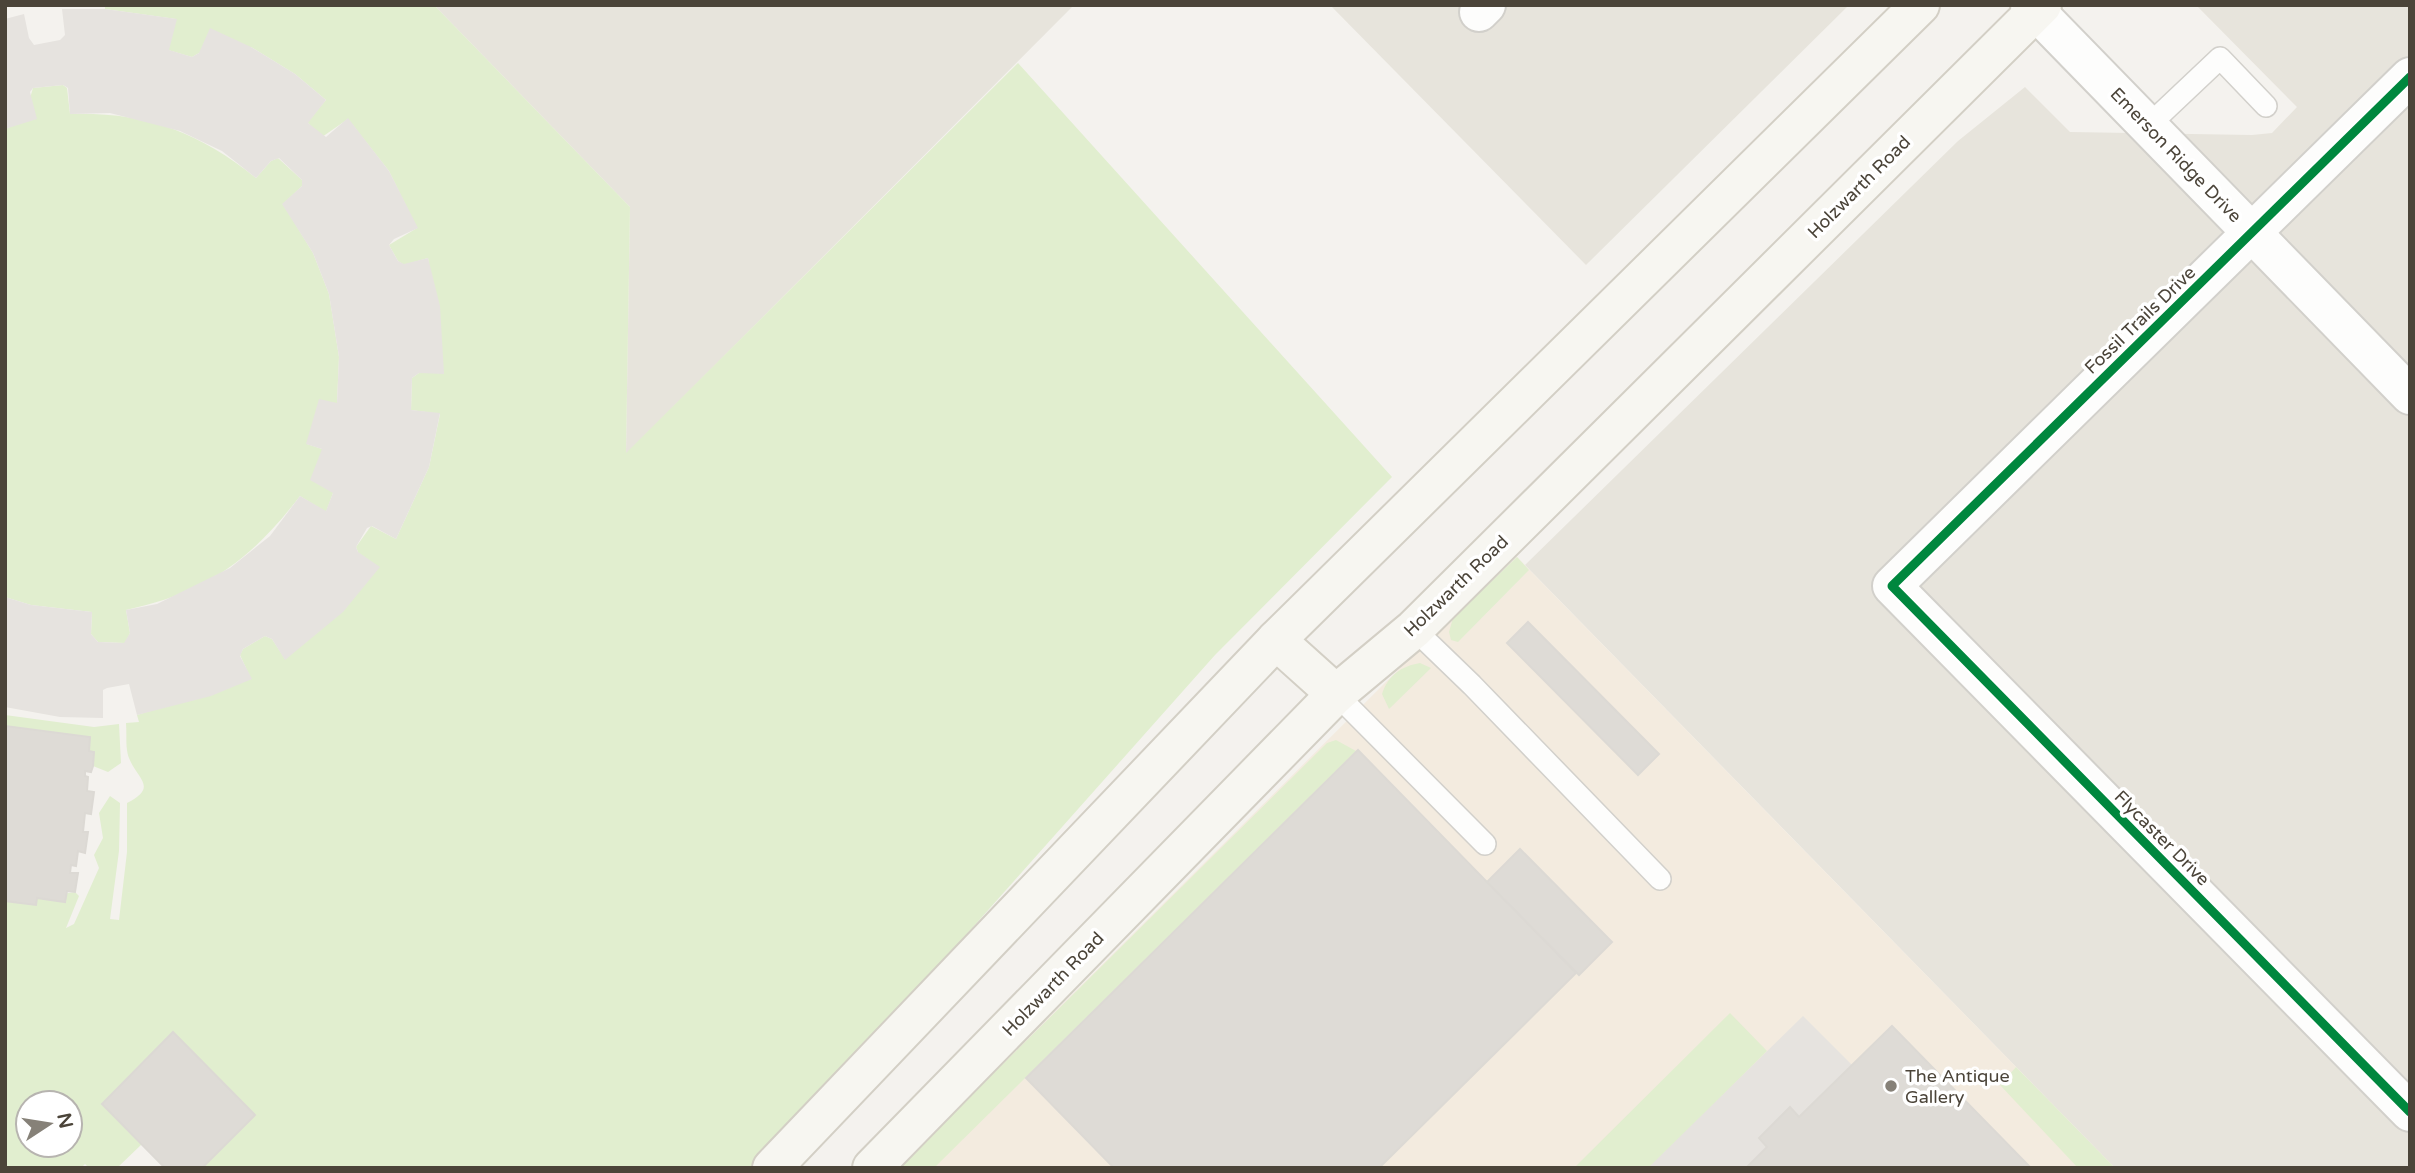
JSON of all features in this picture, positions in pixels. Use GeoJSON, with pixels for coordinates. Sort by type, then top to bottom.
{"type":"FeatureCollection","features":[{"type":"Feature","properties":{"kind":"main road"},"geometry":{"type":"LineString","coordinates":[[772,1168],[1276,640],[1920,5]]}},
{"type":"Feature","properties":{"kind":"main road","name":"Holzwarth Road"},"geometry":{"type":"LineString","coordinates":[[872,1168],[1336,694],[1414,629],[2036,7]]}},
{"type":"Feature","properties":{"kind":"main road"},"geometry":{"type":"LineString","coordinates":[[1276,640],[1336,694]]}},
{"type":"Feature","properties":{"kind":"street","name":"Emerson Ridge Drive"},"geometry":{"type":"LineString","coordinates":[[2036,7],[2148,126],[2410,394]]}},
{"type":"Feature","properties":{"kind":"street","name":"Fossil Trails Drive"},"geometry":{"type":"LineString","coordinates":[[1892,586],[2410,77]]}},
{"type":"Feature","properties":{"kind":"street","name":"Flycaster Drive"},"geometry":{"type":"LineString","coordinates":[[1892,586],[2410,1112]]}},
{"type":"Feature","properties":{"kind":"lane"},"geometry":{"type":"LineString","coordinates":[[2148,126],[2220,58],[2266,106]]}},
{"type":"Feature","properties":{"kind":"lane"},"geometry":{"type":"LineString","coordinates":[[1414,629],[1660,879]]}},
{"type":"Feature","properties":{"kind":"lane"},"geometry":{"type":"LineString","coordinates":[[1336,694],[1485,844]]}},
{"type":"Feature","properties":{"kind":"shaded area"},"geometry":{"type":"Polygon","coordinates":[[[434,5],[1074,5],[626,454],[630,207],[434,5]]]}},
{"type":"Feature","properties":{"kind":"shaded area"},"geometry":{"type":"Polygon","coordinates":[[[1330,5],[1849,5],[1586,265],[1330,5]]]}},
{"type":"Feature","properties":{"kind":"shaded area"},"geometry":{"type":"Polygon","coordinates":[[[2196,5],[2410,5],[2410,1168],[2115,1168],[1525,565],[1958,141],[2025,87],[2070,132],[2272,133],[2297,107],[2196,5]]]}},
{"type":"Feature","properties":{"kind":"shaded area"},"geometry":{"type":"Polygon","coordinates":[[[62,9],[105,9],[177,19],[169,50],[192,57],[199,53],[210,28],[251,47],[295,74],[326,100],[308,123],[326,137],[348,118],[389,171],[418,228],[394,239],[389,245],[398,261],[404,264],[428,258],[440,306],[444,374],[419,373],[412,378],[411,410],[440,413],[429,467],[396,539],[372,526],[367,528],[356,547],[358,552],[380,567],[343,612],[285,660],[272,639],[265,636],[243,649],[240,656],[252,679],[211,696],[137,715],[129,684],[107,688],[103,690],[103,718],[60,717],[5,707],[5,597],[31,605],[92,612],[91,634],[98,642],[124,643],[130,633],[126,610],[157,604],[230,568],[270,536],[300,496],[326,511],[333,493],[310,480],[322,449],[306,444],[319,399],[337,403],[339,357],[329,294],[313,253],[282,204],[302,186],[302,180],[279,158],[271,161],[256,178],[222,151],[180,131],[110,113],[70,114],[68,88],[63,85],[33,88],[30,92],[37,119],[5,129],[5,19],[24,14],[29,38],[34,45],[60,40],[65,35],[62,9]]]}},
{"type":"Feature","properties":{"kind":"shaded area"},"geometry":{"type":"Polygon","coordinates":[[[1517,557],[2115,1168],[898,1168],[1400,668],[1517,557]]]}},
{"type":"Feature","properties":{"kind":"shaded area"},"geometry":{"type":"Polygon","coordinates":[[[1803,1016],[1852,1065],[1799,1117],[1789,1108],[1759,1138],[1767,1147],[1746,1168],[1648,1168],[1803,1016]]]}},
{"type":"Feature","properties":{"kind":"green space"},"geometry":{"type":"Polygon","coordinates":[[[105,5],[434,5],[630,207],[626,453],[1018,63],[1392,477],[1215,655],[966,935],[750,1168],[202,1168],[173,1033],[102,1104],[142,1144],[117,1168],[89,1168],[85,1164],[81,1168],[5,1168],[5,901],[36,905],[37,898],[75,892],[79,896],[66,928],[74,924],[99,868],[94,855],[103,838],[99,813],[110,796],[120,803],[119,851],[110,919],[119,920],[127,852],[127,803],[137,797],[144,787],[128,754],[126,723],[139,722],[137,715],[251,679],[240,655],[243,649],[265,636],[272,639],[285,659],[358,552],[356,547],[371,526],[396,539],[429,467],[440,414],[411,410],[412,378],[419,373],[443,373],[428,258],[404,265],[398,261],[389,245],[417,228],[389,171],[348,119],[322,137],[307,122],[326,100],[295,74],[251,47],[199,53],[192,57],[168,50],[176,19],[105,9],[105,5]]]}},
{"type":"Feature","properties":{"kind":"green space"},"geometry":{"type":"Polygon","coordinates":[[[63,85],[67,88],[70,114],[122,117],[169,128],[213,148],[256,178],[271,161],[278,158],[302,180],[302,186],[283,204],[313,253],[329,294],[339,357],[337,403],[307,444],[322,449],[333,493],[326,512],[300,496],[263,539],[224,571],[180,594],[126,610],[130,633],[125,643],[98,642],[91,634],[92,612],[31,605],[5,597],[5,129],[23,122],[33,88],[63,85]]]}},
{"type":"Feature","properties":{"kind":"green space"},"geometry":{"type":"Polygon","coordinates":[[[1517,557],[1529,570],[1458,642],[1451,640],[1449,632],[1453,618],[1517,557]]]}},
{"type":"Feature","properties":{"kind":"green space"},"geometry":{"type":"Polygon","coordinates":[[[1420,663],[1431,668],[1389,709],[1382,694],[1388,682],[1407,666],[1420,663]]]}},
{"type":"Feature","properties":{"kind":"green space"},"geometry":{"type":"Polygon","coordinates":[[[5,715],[94,727],[119,724],[121,763],[108,772],[93,766],[94,752],[89,751],[90,737],[5,726],[5,715]]]}},
{"type":"Feature","properties":{"kind":"green space"},"geometry":{"type":"Polygon","coordinates":[[[1336,740],[1356,751],[934,1168],[898,1168],[1327,743],[1336,740]]]}},
{"type":"Feature","properties":{"kind":"green space"},"geometry":{"type":"Polygon","coordinates":[[[1730,1013],[1767,1051],[1650,1168],[1574,1168],[1730,1013]]]}},
{"type":"Feature","properties":{"kind":"green space"},"geometry":{"type":"Polygon","coordinates":[[[2016,1067],[2115,1168],[2078,1168],[2000,1085],[2016,1067]]]}},
{"type":"Feature","properties":{"kind":"building"},"geometry":{"type":"Polygon","coordinates":[[[1528,622],[1659,754],[1638,775],[1507,643],[1528,622]]]}},
{"type":"Feature","properties":{"kind":"building"},"geometry":{"type":"Polygon","coordinates":[[[5,726],[90,737],[89,751],[94,752],[93,766],[91,772],[85,771],[85,776],[88,777],[87,791],[94,792],[91,814],[85,813],[83,832],[88,832],[85,853],[78,851],[76,866],[71,865],[70,873],[78,873],[75,892],[67,891],[65,902],[37,898],[36,905],[5,901],[5,726]]]}},
{"type":"Feature","properties":{"kind":"building"},"geometry":{"type":"Polygon","coordinates":[[[1358,750],[1576,973],[1379,1168],[1114,1168],[1026,1078],[1358,750]]]}},
{"type":"Feature","properties":{"kind":"building"},"geometry":{"type":"Polygon","coordinates":[[[1520,849],[1612,942],[1579,975],[1487,882],[1520,849]]]}},
{"type":"Feature","properties":{"kind":"building","name":"The Antique Gallery"},"geometry":{"type":"Polygon","coordinates":[[[1892,1026],[2031,1168],[1746,1168],[1767,1147],[1759,1138],[1790,1107],[1799,1117],[1892,1026]]]}},
{"type":"Feature","properties":{"kind":"building"},"geometry":{"type":"Polygon","coordinates":[[[173,1032],[255,1115],[202,1168],[165,1168],[102,1104],[173,1032]]]}},
{"type":"Feature","properties":{"kind":"cycle path"},"geometry":{"type":"LineString","coordinates":[[2410,77],[1892,586],[2410,1112]]}},
{"type":"Feature","properties":{"kind":"place","name":"The Antique Gallery"},"geometry":{"type":"Point","coordinates":[1891,1086]}}]}
